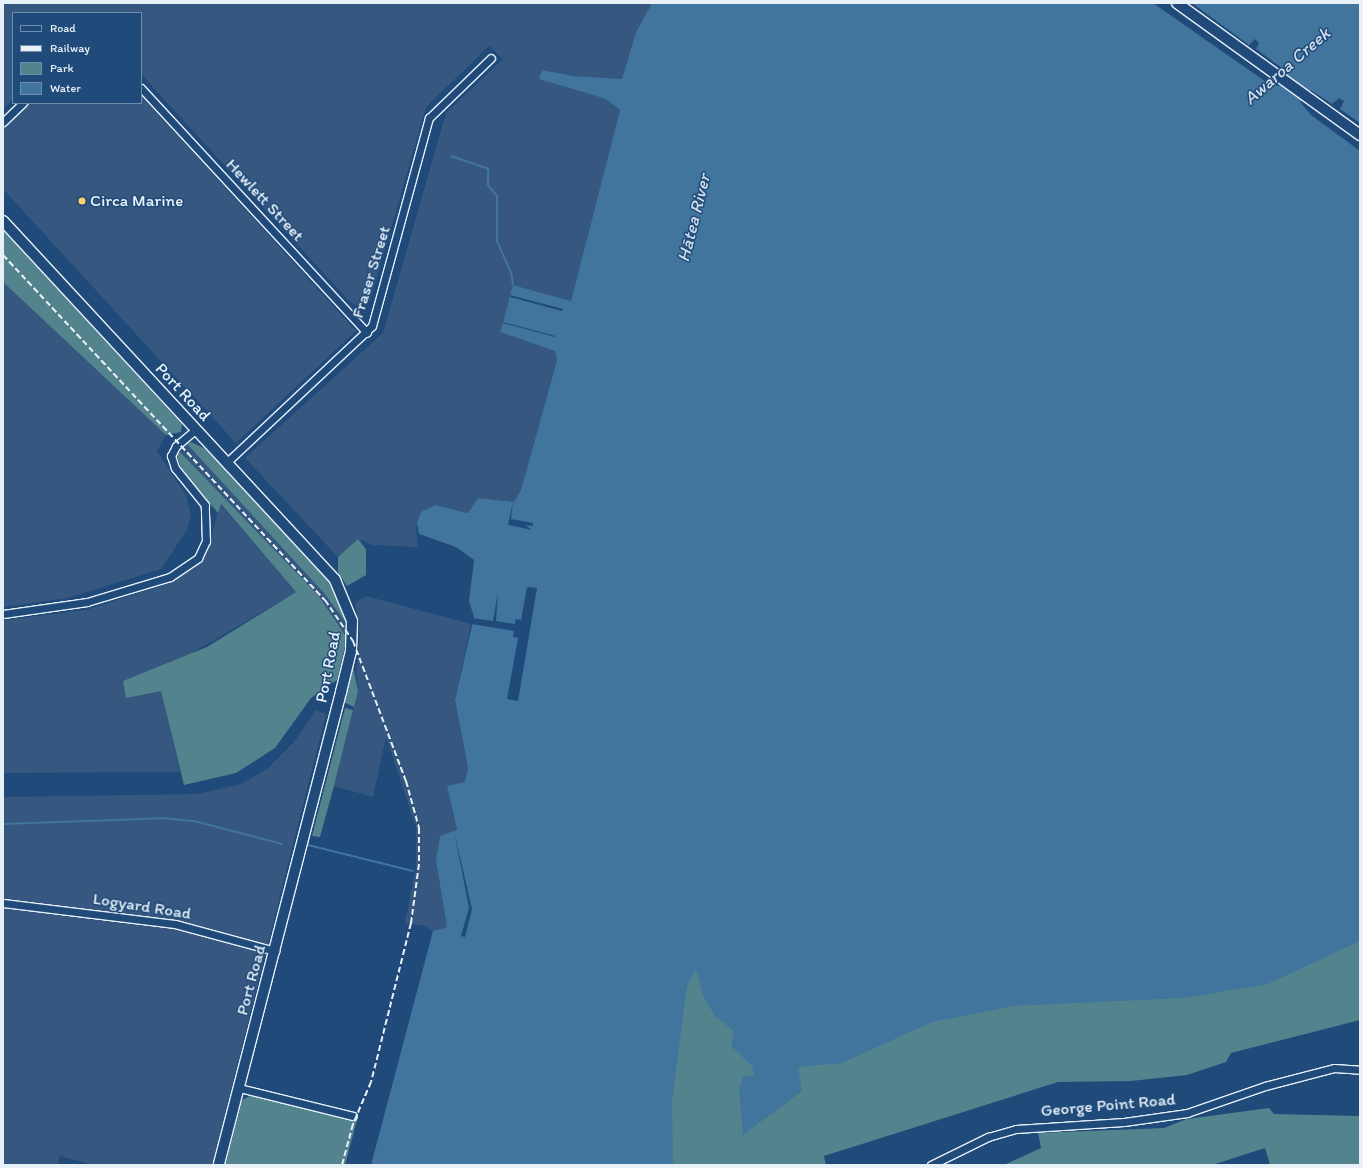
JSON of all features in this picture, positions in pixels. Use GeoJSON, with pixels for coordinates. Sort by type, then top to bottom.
{"type":"FeatureCollection","features":[{"type":"Feature","properties":{"kind":"main road"},"geometry":{"type":"LineString","coordinates":[[1177,3],[1360,135]]}},
{"type":"Feature","properties":{"kind":"main road","name":"Port Road"},"geometry":{"type":"LineString","coordinates":[[3,221],[335,580],[352,621],[351,651],[219,1165]]}},
{"type":"Feature","properties":{"kind":"street","name":"Fraser Street"},"geometry":{"type":"LineString","coordinates":[[226,463],[367,333],[378,311],[429,118],[491,58]]}},
{"type":"Feature","properties":{"kind":"street","name":"Hewlett Street"},"geometry":{"type":"LineString","coordinates":[[142,89],[367,333]]}},
{"type":"Feature","properties":{"kind":"street"},"geometry":{"type":"LineString","coordinates":[[3,122],[22,104]]}},
{"type":"Feature","properties":{"kind":"street"},"geometry":{"type":"LineString","coordinates":[[3,614],[87,602],[170,577],[198,558],[206,541],[205,505],[175,468],[171,456],[176,446],[196,430]]}},
{"type":"Feature","properties":{"kind":"street","name":"Logyard Road"},"geometry":{"type":"LineString","coordinates":[[3,903],[175,924],[275,951]]}},
{"type":"Feature","properties":{"kind":"street","name":"George Point Road"},"geometry":{"type":"LineString","coordinates":[[931,1165],[1009,1130],[1124,1122],[1187,1113],[1265,1086],[1334,1068],[1360,1070]]}},
{"type":"Feature","properties":{"kind":"street"},"geometry":{"type":"LineString","coordinates":[[239,1088],[353,1116]]}},
{"type":"Feature","properties":{"kind":"shaded area"},"geometry":{"type":"Polygon","coordinates":[[[3,3],[652,3],[636,32],[622,79],[575,76],[542,70],[540,79],[606,99],[620,110],[571,301],[513,285],[536,344],[555,351],[557,360],[521,490],[514,502],[478,498],[468,513],[435,505],[421,513],[416,529],[418,547],[373,545],[358,539],[338,557],[245,458],[383,333],[446,113],[503,59],[489,46],[426,107],[370,301],[359,306],[351,303],[142,75],[142,12],[12,12],[12,100],[3,109],[3,3]]]}},
{"type":"Feature","properties":{"kind":"shaded area"},"geometry":{"type":"Polygon","coordinates":[[[142,96],[356,331],[236,443],[3,189],[3,128],[27,104],[142,104],[142,96]]]}},
{"type":"Feature","properties":{"kind":"shaded area"},"geometry":{"type":"Polygon","coordinates":[[[3,282],[166,435],[157,451],[186,495],[191,516],[187,530],[161,569],[68,598],[3,607],[3,282]]]}},
{"type":"Feature","properties":{"kind":"shaded area"},"geometry":{"type":"Polygon","coordinates":[[[187,444],[323,592],[347,624],[347,638],[318,595],[180,452],[187,444]]]}},
{"type":"Feature","properties":{"kind":"shaded area"},"geometry":{"type":"Polygon","coordinates":[[[220,504],[296,592],[182,659],[126,698],[161,690],[180,772],[3,773],[3,620],[86,610],[163,585],[193,569],[207,553],[220,504]]]}},
{"type":"Feature","properties":{"kind":"shaded area"},"geometry":{"type":"Polygon","coordinates":[[[366,596],[471,624],[455,700],[468,768],[466,782],[447,786],[457,831],[436,861],[447,927],[433,931],[426,926],[405,923],[416,867],[416,827],[386,737],[373,797],[334,786],[358,691],[356,672],[360,638],[355,603],[366,596]]]}},
{"type":"Feature","properties":{"kind":"shaded area"},"geometry":{"type":"Polygon","coordinates":[[[316,710],[326,714],[212,1165],[94,1165],[60,1156],[57,1165],[3,1165],[3,797],[198,794],[241,784],[267,769],[293,743],[316,710]]]}},
{"type":"Feature","properties":{"kind":"green space"},"geometry":{"type":"Polygon","coordinates":[[[3,230],[182,424],[181,432],[166,435],[3,282],[3,230]]]}},
{"type":"Feature","properties":{"kind":"green space"},"geometry":{"type":"Polygon","coordinates":[[[191,442],[210,451],[327,578],[337,591],[347,624],[323,592],[187,444],[191,442]]]}},
{"type":"Feature","properties":{"kind":"green space"},"geometry":{"type":"Polygon","coordinates":[[[180,452],[318,595],[347,638],[337,680],[311,698],[275,748],[236,773],[184,785],[161,691],[126,698],[123,681],[207,647],[296,592],[221,504],[218,513],[182,470],[177,456],[180,452]]]}},
{"type":"Feature","properties":{"kind":"green space"},"geometry":{"type":"Polygon","coordinates":[[[358,539],[366,549],[366,575],[347,586],[338,573],[338,557],[358,539]]]}},
{"type":"Feature","properties":{"kind":"green space"},"geometry":{"type":"Polygon","coordinates":[[[353,666],[358,691],[354,707],[344,702],[353,666]]]}},
{"type":"Feature","properties":{"kind":"green space"},"geometry":{"type":"Polygon","coordinates":[[[345,708],[353,710],[334,786],[320,837],[312,836],[345,708]]]}},
{"type":"Feature","properties":{"kind":"green space"},"geometry":{"type":"Polygon","coordinates":[[[1360,771],[1360,1020],[1231,1053],[1226,1062],[1187,1075],[1131,1081],[1058,1082],[824,1156],[826,1165],[579,1165],[602,1071],[696,969],[1360,771]]]}},
{"type":"Feature","properties":{"kind":"green space"},"geometry":{"type":"Polygon","coordinates":[[[252,1095],[357,1120],[345,1165],[225,1165],[242,1100],[252,1095]]]}},
{"type":"Feature","properties":{"kind":"green space"},"geometry":{"type":"Polygon","coordinates":[[[1269,1108],[1274,1114],[1360,1116],[1360,1165],[1270,1165],[1265,1148],[1212,1165],[1004,1165],[1041,1148],[1038,1133],[1164,1128],[1187,1119],[1269,1108]]]}},
{"type":"Feature","properties":{"kind":"water"},"geometry":{"type":"Polygon","coordinates":[[[652,3],[1153,3],[1269,84],[1281,86],[1288,76],[1285,70],[1256,49],[1259,43],[1255,39],[1249,45],[1192,3],[1360,3],[1360,123],[1340,109],[1344,101],[1339,98],[1332,104],[1311,90],[1300,102],[1311,115],[1360,151],[1360,941],[1268,984],[1184,998],[1013,1006],[932,1022],[842,1063],[798,1067],[802,1091],[743,1135],[739,1088],[744,1075],[754,1077],[752,1066],[731,1046],[734,1031],[715,1016],[703,996],[696,969],[687,986],[672,1101],[673,1165],[371,1165],[433,931],[447,927],[436,861],[440,836],[457,830],[447,786],[465,782],[468,768],[455,700],[474,617],[469,601],[474,560],[456,547],[419,534],[417,523],[421,512],[435,505],[468,513],[478,498],[514,502],[521,490],[557,360],[555,351],[500,332],[513,285],[571,301],[620,110],[606,99],[539,79],[542,70],[574,76],[622,79],[636,32],[652,3]]]}},
{"type":"Feature","properties":{"kind":"pier"},"geometry":{"type":"Polygon","coordinates":[[[510,295],[563,309],[562,311],[510,297],[510,295]]]}},
{"type":"Feature","properties":{"kind":"pier"},"geometry":{"type":"Polygon","coordinates":[[[503,323],[555,336],[555,337],[503,323]]]}},
{"type":"Feature","properties":{"kind":"pier"},"geometry":{"type":"Polygon","coordinates":[[[513,502],[511,519],[533,523],[533,526],[525,525],[532,530],[508,525],[513,502]]]}},
{"type":"Feature","properties":{"kind":"pier"},"geometry":{"type":"Polygon","coordinates":[[[527,587],[537,588],[518,701],[507,699],[518,638],[513,637],[514,631],[471,624],[473,618],[493,621],[498,592],[496,621],[515,624],[516,619],[521,620],[527,587]]]}},
{"type":"Feature","properties":{"kind":"pier"},"geometry":{"type":"Polygon","coordinates":[[[454,831],[472,909],[465,937],[461,936],[469,908],[454,831]]]}},
{"type":"Feature","properties":{"kind":"waterway"},"geometry":{"type":"LineString","coordinates":[[451,156],[488,169],[488,185],[497,196],[497,241],[511,272],[513,285]]}},
{"type":"Feature","properties":{"kind":"waterway"},"geometry":{"type":"LineString","coordinates":[[3,824],[163,818],[194,821],[282,844]]}},
{"type":"Feature","properties":{"kind":"waterway"},"geometry":{"type":"LineString","coordinates":[[308,845],[413,871]]}},
{"type":"Feature","properties":{"kind":"railway"},"geometry":{"type":"LineString","coordinates":[[3,255],[325,600],[353,641],[406,781],[419,828],[419,864],[411,923],[371,1082],[353,1124],[342,1165]]}},
{"type":"Feature","properties":{"kind":"place","name":"Circa Marine"},"geometry":{"type":"Point","coordinates":[82,201]}},
{"type":"Feature","properties":{"kind":"water label","name":"Awaroa Creek"},"geometry":{"type":"Point","coordinates":[1287,66]}},
{"type":"Feature","properties":{"kind":"water label","name":"Hātea River"},"geometry":{"type":"Point","coordinates":[694,218]}}]}
